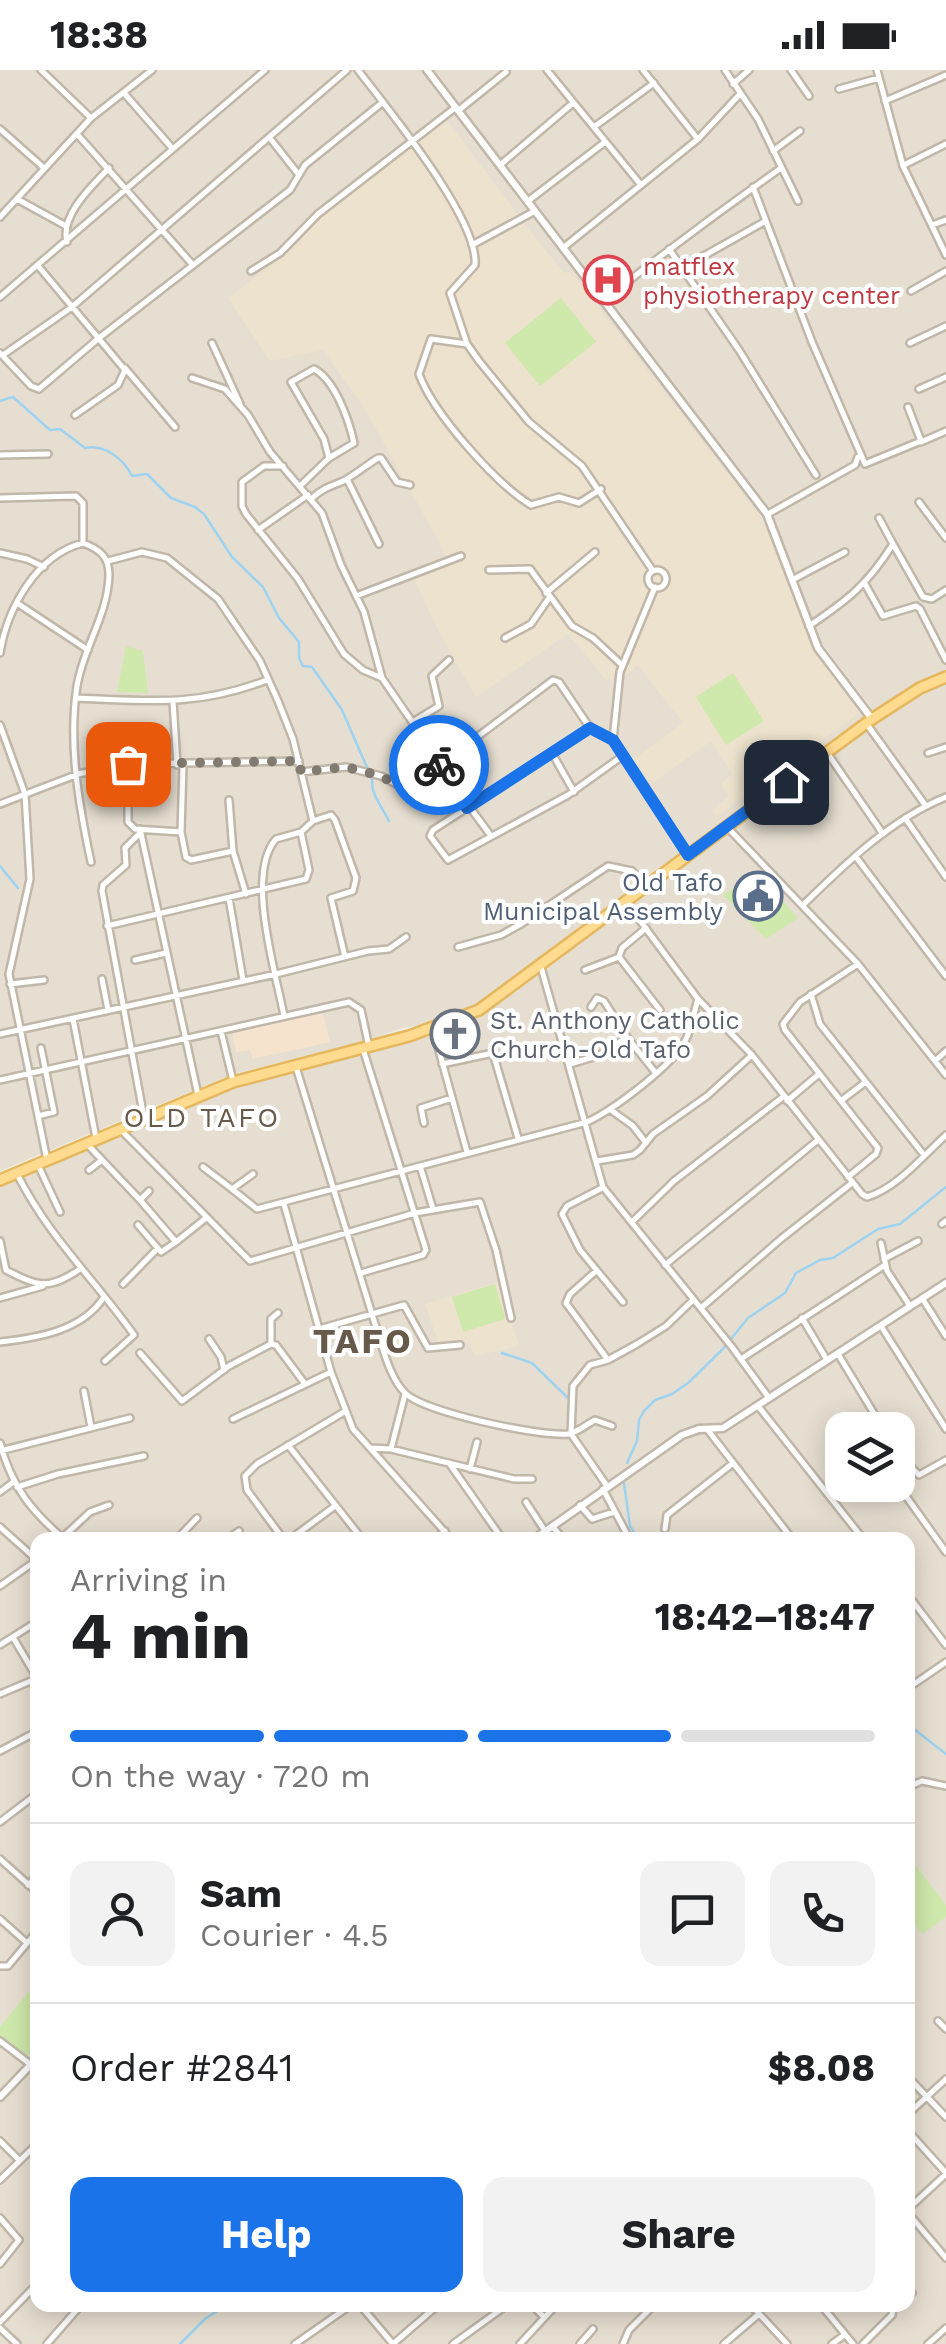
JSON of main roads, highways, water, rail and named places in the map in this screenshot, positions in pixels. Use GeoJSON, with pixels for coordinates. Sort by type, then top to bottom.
{"type":"FeatureCollection","features":[{"type":"Feature","properties":{"kind":"main road"},"geometry":{"type":"LineString","coordinates":[[0,1180],[233,1082],[433,1029],[478,1010],[869,721],[920,688],[946,677]]}},
{"type":"Feature","properties":{"kind":"waterway"},"geometry":{"type":"LineString","coordinates":[[0,401],[13,397],[50,430],[60,429],[85,448],[99,448],[112,454],[132,476],[147,474],[171,498],[204,514],[232,557],[263,587],[279,618],[299,642],[303,666],[312,667],[342,710],[369,772]]}},
{"type":"Feature","properties":{"kind":"waterway"},"geometry":{"type":"LineString","coordinates":[[373,777],[374,794],[389,821]]}},
{"type":"Feature","properties":{"kind":"waterway"},"geometry":{"type":"LineString","coordinates":[[0,866],[18,888]]}},
{"type":"Feature","properties":{"kind":"waterway"},"geometry":{"type":"LineString","coordinates":[[627,1463],[644,1411],[655,1400],[688,1383],[748,1318],[785,1293],[796,1273],[820,1260],[833,1258],[878,1229],[900,1224],[946,1187]]}},
{"type":"Feature","properties":{"kind":"waterway"},"geometry":{"type":"LineString","coordinates":[[502,1353],[532,1363],[570,1400]]}},
{"type":"Feature","properties":{"kind":"waterway"},"geometry":{"type":"LineString","coordinates":[[624,1483],[634,1532]]}},
{"type":"Feature","properties":{"kind":"waterway"},"geometry":{"type":"LineString","coordinates":[[915,1730],[946,1754]]}},
{"type":"Feature","properties":{"kind":"waterway"},"geometry":{"type":"LineString","coordinates":[[180,2344],[216,2312]]}},
{"type":"Feature","properties":{"kind":"place","name":"matflex physiotherapy center"},"geometry":{"type":"Point","coordinates":[608,280]}},
{"type":"Feature","properties":{"kind":"place","name":"Old Tafo Municipal Assembly"},"geometry":{"type":"Point","coordinates":[758,896]}},
{"type":"Feature","properties":{"kind":"place","name":"St. Anthony Catholic Church-Old Tafo"},"geometry":{"type":"Point","coordinates":[455,1034]}},
{"type":"Feature","properties":{"kind":"district","name":"OLD TAFO"},"geometry":{"type":"Point","coordinates":[202,1117]}},
{"type":"Feature","properties":{"kind":"district","name":"TAFO"},"geometry":{"type":"Point","coordinates":[363,1341]}}]}
